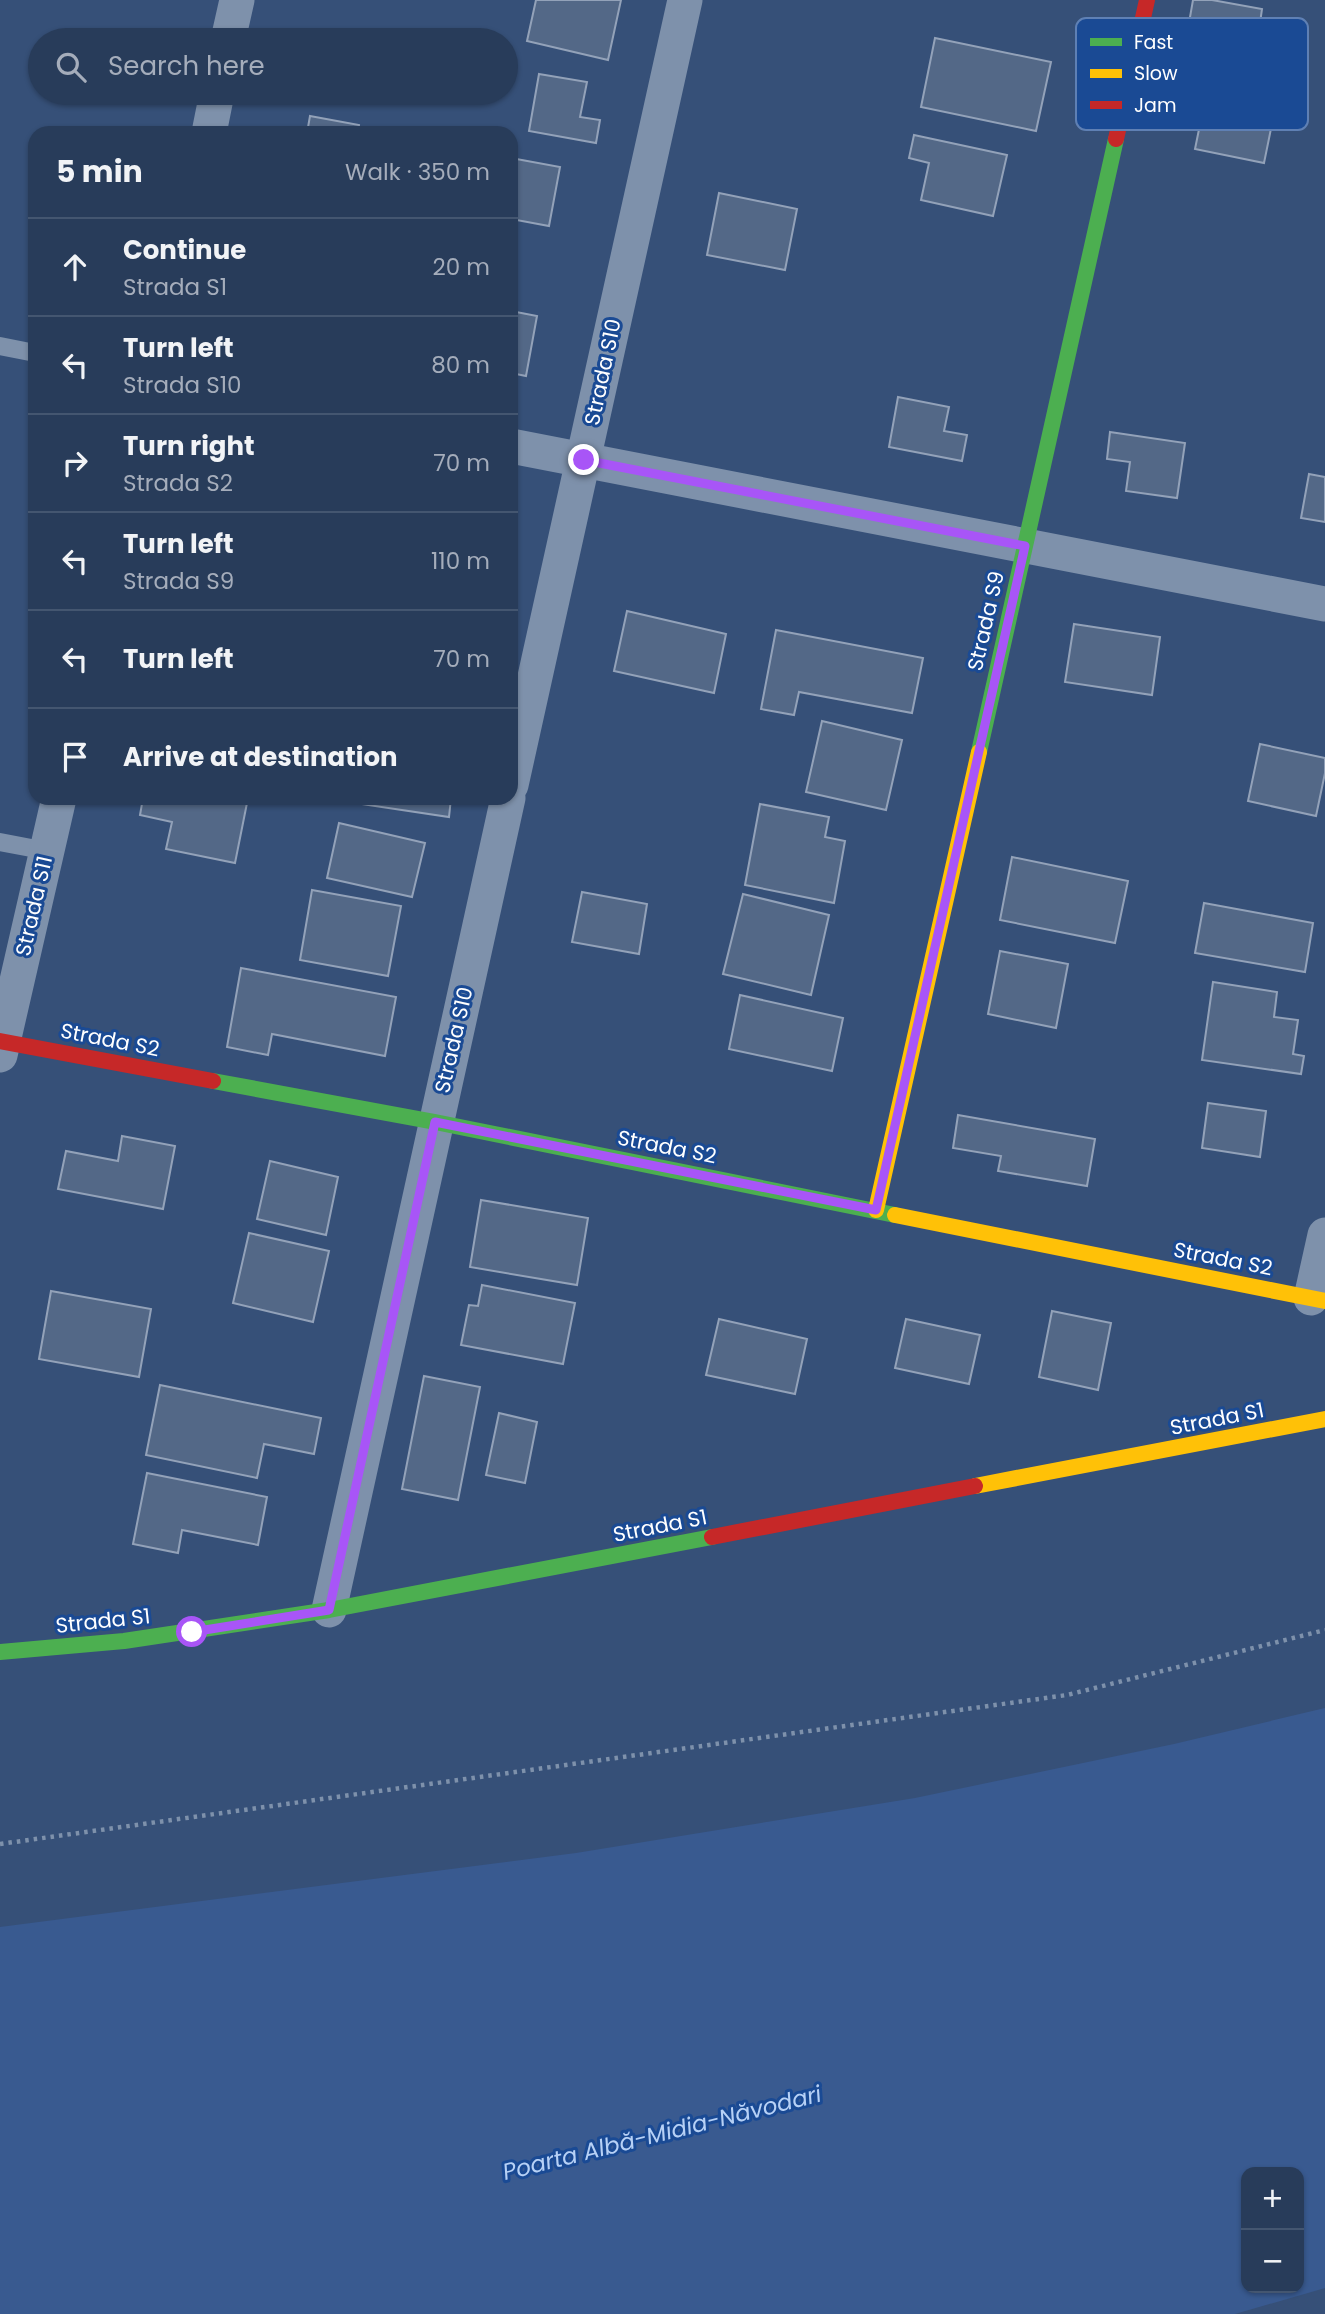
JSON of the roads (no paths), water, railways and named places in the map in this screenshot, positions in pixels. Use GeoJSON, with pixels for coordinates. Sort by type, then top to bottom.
{"type":"FeatureCollection","features":[{"type":"Feature","properties":{"kind":"street"},"geometry":{"type":"LineString","coordinates":[[231,28],[237,0]]}},
{"type":"Feature","properties":{"kind":"street","name":"Strada S10"},"geometry":{"type":"LineString","coordinates":[[518,754],[685,0]]}},
{"type":"Feature","properties":{"kind":"street","name":"Strada S9"},"geometry":{"type":"LineString","coordinates":[[1143,18],[1147,0]]}},
{"type":"Feature","properties":{"kind":"street"},"geometry":{"type":"LineString","coordinates":[[210,126],[215,105]]}},
{"type":"Feature","properties":{"kind":"street","name":"Strada S9"},"geometry":{"type":"LineString","coordinates":[[876,1210],[1118,130]]}},
{"type":"Feature","properties":{"kind":"street"},"geometry":{"type":"LineString","coordinates":[[518,447],[1325,604]]}},
{"type":"Feature","properties":{"kind":"street","name":"Strada S11"},"geometry":{"type":"LineString","coordinates":[[1,1045],[57,805]]}},
{"type":"Feature","properties":{"kind":"street","name":"Strada S10"},"geometry":{"type":"LineString","coordinates":[[329,1610],[506,805]]}},
{"type":"Feature","properties":{"kind":"street","name":"Strada S2"},"geometry":{"type":"LineString","coordinates":[[1,1045],[435,1122],[1318,1300]]}},
{"type":"Feature","properties":{"kind":"street"},"geometry":{"type":"LineString","coordinates":[[1318,1300],[1325,1235]]}},
{"type":"Feature","properties":{"kind":"street","name":"Strada S1"},"geometry":{"type":"LineString","coordinates":[[0,1652],[124,1641],[329,1610],[1325,1419]]}},
{"type":"Feature","properties":{"kind":"lane"},"geometry":{"type":"LineString","coordinates":[[0,346],[28,352]]}},
{"type":"Feature","properties":{"kind":"lane"},"geometry":{"type":"LineString","coordinates":[[0,842],[47,851]]}},
{"type":"Feature","properties":{"kind":"water","name":"Poarta Albă-Midia-Năvodari"},"geometry":{"type":"Polygon","coordinates":[[[1325,1708],[1325,2288],[1235,2314],[0,2314],[0,1927],[576,1853],[915,1798],[1174,1744],[1325,1708]]]}}]}
